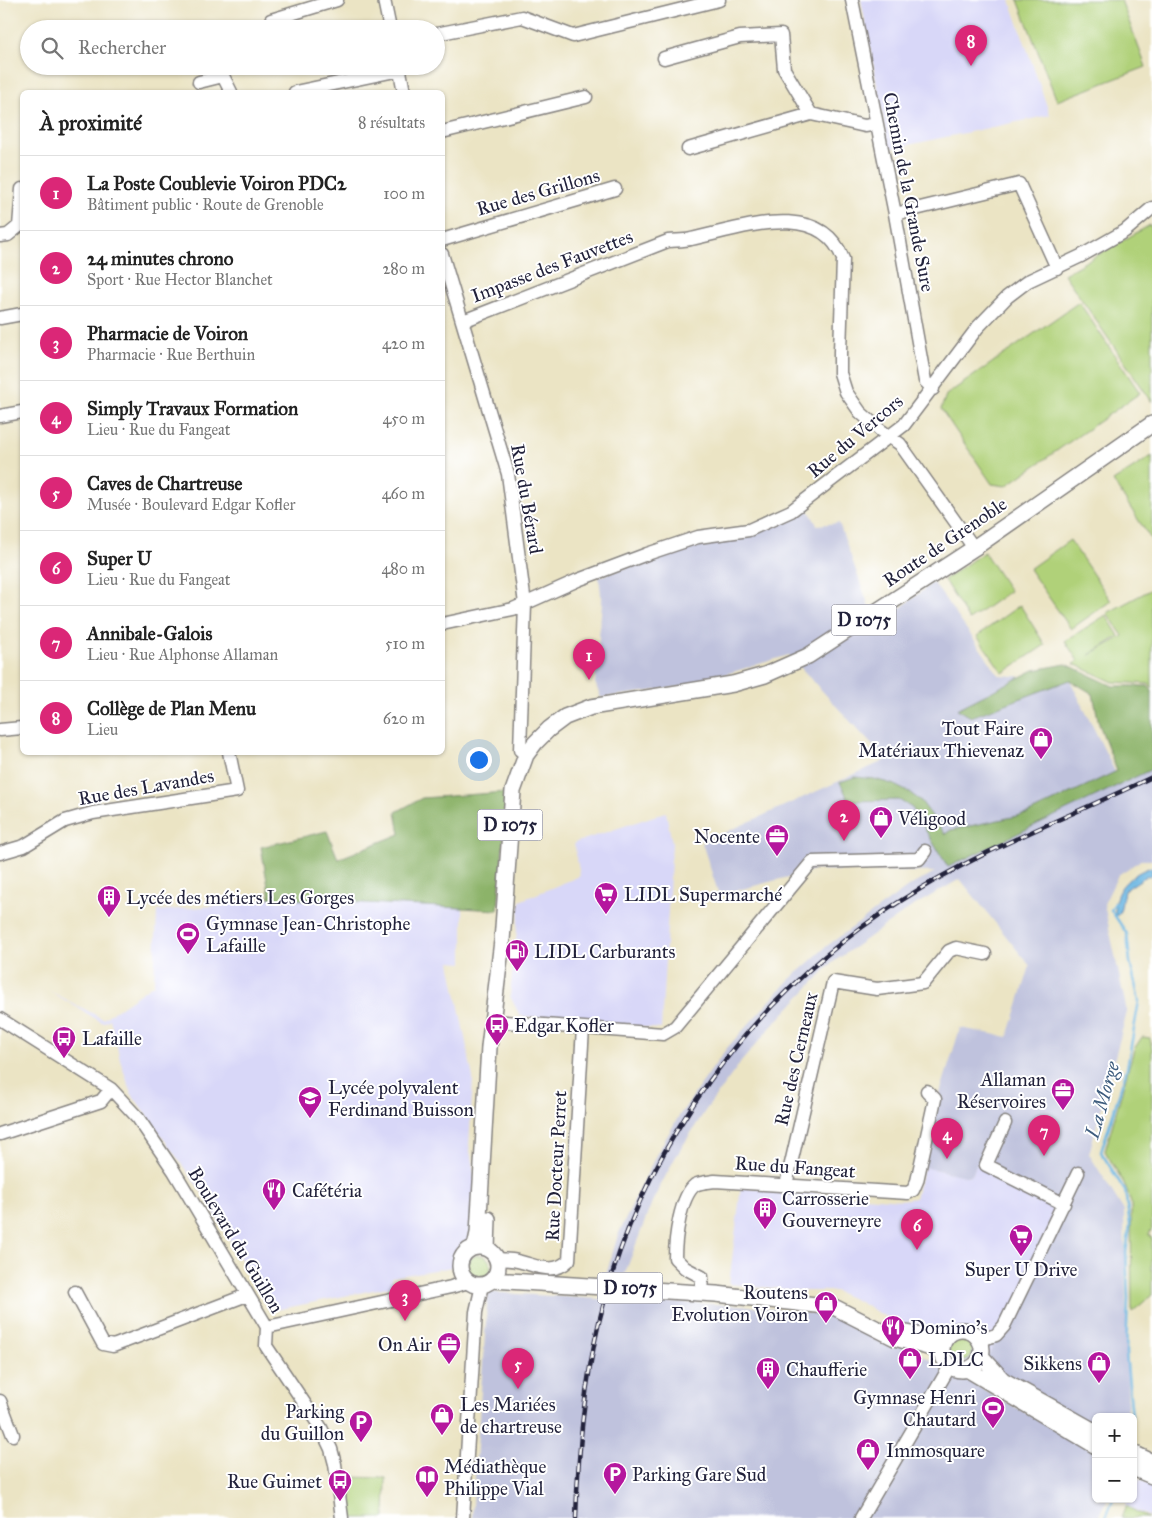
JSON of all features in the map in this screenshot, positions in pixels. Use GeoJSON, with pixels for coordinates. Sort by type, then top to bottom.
{"type":"FeatureCollection","features":[{"type":"Feature","properties":{"kind":"main road","name":"Route de Grenoble"},"geometry":{"type":"LineString","coordinates":[[492,1021],[505,897],[513,791],[526,755],[549,729],[565,717],[591,707],[733,684],[765,675],[808,656],[974,548],[1152,424]]}},
{"type":"Feature","properties":{"kind":"main road","name":"D 1075"},"geometry":{"type":"LineString","coordinates":[[492,1021],[478,1233],[481,1269],[522,1281],[701,1293],[739,1295],[756,1292],[819,1297],[851,1305],[909,1334],[922,1336],[948,1335]]}},
{"type":"Feature","properties":{"kind":"main road","name":"D 1075"},"geometry":{"type":"LineString","coordinates":[[739,1295],[754,1300],[834,1307],[895,1338],[935,1349],[946,1360]]}},
{"type":"Feature","properties":{"kind":"main road"},"geometry":{"type":"LineString","coordinates":[[981,1348],[978,1362],[967,1369],[958,1370],[946,1360],[944,1340],[956,1330],[974,1333],[981,1348],[1003,1380],[1092,1430]]}},
{"type":"Feature","properties":{"kind":"main road"},"geometry":{"type":"LineString","coordinates":[[967,1369],[1092,1444]]}},
{"type":"Feature","properties":{"kind":"main road"},"geometry":{"type":"LineString","coordinates":[[1137,1454],[1152,1462]]}},
{"type":"Feature","properties":{"kind":"main road"},"geometry":{"type":"LineString","coordinates":[[1137,1470],[1152,1476]]}},
{"type":"Feature","properties":{"kind":"street"},"geometry":{"type":"LineString","coordinates":[[271,20],[337,0]]}},
{"type":"Feature","properties":{"kind":"street"},"geometry":{"type":"LineString","coordinates":[[384,0],[388,20]]}},
{"type":"Feature","properties":{"kind":"street"},"geometry":{"type":"LineString","coordinates":[[445,32],[522,17],[574,36],[719,0]]}},
{"type":"Feature","properties":{"kind":"street","name":"Chemin de la Grande Sure"},"geometry":{"type":"LineString","coordinates":[[852,0],[895,214],[925,381],[933,390]]}},
{"type":"Feature","properties":{"kind":"street"},"geometry":{"type":"LineString","coordinates":[[664,58],[740,38],[781,34],[784,69],[811,114]]}},
{"type":"Feature","properties":{"kind":"street"},"geometry":{"type":"LineString","coordinates":[[304,90],[369,75]]}},
{"type":"Feature","properties":{"kind":"street"},"geometry":{"type":"LineString","coordinates":[[400,75],[404,90]]}},
{"type":"Feature","properties":{"kind":"street"},"geometry":{"type":"LineString","coordinates":[[199,82],[222,76],[230,90]]}},
{"type":"Feature","properties":{"kind":"street"},"geometry":{"type":"LineString","coordinates":[[445,131],[586,97]]}},
{"type":"Feature","properties":{"kind":"street"},"geometry":{"type":"LineString","coordinates":[[688,149],[811,114],[865,126],[877,124]]}},
{"type":"Feature","properties":{"kind":"street"},"geometry":{"type":"LineString","coordinates":[[895,214],[1019,184],[1057,268]]}},
{"type":"Feature","properties":{"kind":"street","name":"Rue des Grillons"},"geometry":{"type":"LineString","coordinates":[[445,239],[615,189]]}},
{"type":"Feature","properties":{"kind":"street","name":"Rue du Vercors"},"geometry":{"type":"LineString","coordinates":[[525,604],[578,580],[646,554],[698,536],[749,530],[791,511],[904,425],[933,390],[978,327],[1007,296],[1028,281],[1057,268],[1125,231],[1152,208]]}},
{"type":"Feature","properties":{"kind":"street"},"geometry":{"type":"LineString","coordinates":[[0,236],[8,235],[19,226],[20,214]]}},
{"type":"Feature","properties":{"kind":"street","name":"Impasse des Fauvettes"},"geometry":{"type":"LineString","coordinates":[[463,321],[676,240],[689,240],[728,229],[778,222],[808,226],[826,234],[837,246],[843,259],[840,373],[846,392],[860,412],[880,430],[900,444],[974,548]]}},
{"type":"Feature","properties":{"kind":"street","name":"Rue du Bérard"},"geometry":{"type":"LineString","coordinates":[[445,264],[508,474],[525,604],[520,750],[526,755]]}},
{"type":"Feature","properties":{"kind":"street"},"geometry":{"type":"LineString","coordinates":[[0,318],[20,314]]}},
{"type":"Feature","properties":{"kind":"street"},"geometry":{"type":"LineString","coordinates":[[0,416],[20,412]]}},
{"type":"Feature","properties":{"kind":"street"},"geometry":{"type":"LineString","coordinates":[[445,623],[525,604]]}},
{"type":"Feature","properties":{"kind":"street"},"geometry":{"type":"LineString","coordinates":[[0,730],[20,728]]}},
{"type":"Feature","properties":{"kind":"street","name":"Rue des Lavandes"},"geometry":{"type":"LineString","coordinates":[[0,852],[24,846],[65,821],[94,813],[237,791],[230,755]]}},
{"type":"Feature","properties":{"kind":"street"},"geometry":{"type":"LineString","coordinates":[[492,1021],[663,1034],[675,1027],[812,862],[919,860],[925,850]]}},
{"type":"Feature","properties":{"kind":"street","name":"Rue des Cerneaux"},"geometry":{"type":"LineString","coordinates":[[786,1186],[833,982],[877,989],[923,983],[949,952],[956,948],[985,954]]}},
{"type":"Feature","properties":{"kind":"street","name":"Boulevard du Guillon"},"geometry":{"type":"LineString","coordinates":[[0,1019],[19,1033],[111,1089],[138,1118],[174,1171],[267,1326],[266,1346],[321,1428],[330,1445],[335,1464],[342,1518]]}},
{"type":"Feature","properties":{"kind":"street","name":"Rue Docteur Perret"},"geometry":{"type":"LineString","coordinates":[[481,1269],[511,1260],[536,1268],[562,1267],[569,1260],[583,1028]]}},
{"type":"Feature","properties":{"kind":"street"},"geometry":{"type":"LineString","coordinates":[[0,1134],[101,1101],[111,1089]]}},
{"type":"Feature","properties":{"kind":"street","name":"Rue du Fangeat"},"geometry":{"type":"LineString","coordinates":[[701,1293],[702,1276],[684,1268],[675,1258],[675,1238],[690,1191],[697,1184],[715,1181],[902,1194],[913,1190],[917,1181],[935,1099],[927,1091]]}},
{"type":"Feature","properties":{"kind":"street"},"geometry":{"type":"LineString","coordinates":[[1005,1123],[986,1165],[1064,1204]]}},
{"type":"Feature","properties":{"kind":"street"},"geometry":{"type":"LineString","coordinates":[[981,1348],[1004,1326],[1078,1173]]}},
{"type":"Feature","properties":{"kind":"street"},"geometry":{"type":"LineString","coordinates":[[267,1326],[449,1288],[481,1269]]}},
{"type":"Feature","properties":{"kind":"street","name":"D 1075"},"geometry":{"type":"LineString","coordinates":[[463,1518],[476,1312],[481,1269]]}},
{"type":"Feature","properties":{"kind":"street"},"geometry":{"type":"LineString","coordinates":[[75,1292],[103,1344],[114,1346],[247,1294]]}},
{"type":"Feature","properties":{"kind":"street"},"geometry":{"type":"LineString","coordinates":[[861,1518],[946,1360]]}},
{"type":"Feature","properties":{"kind":"street"},"geometry":{"type":"LineString","coordinates":[[0,1401],[13,1435]]}},
{"type":"Feature","properties":{"kind":"shaded area"},"geometry":{"type":"Polygon","coordinates":[[[861,0],[1010,0],[1050,115],[889,149],[861,0]]]}},
{"type":"Feature","properties":{"kind":"shaded area"},"geometry":{"type":"Polygon","coordinates":[[[806,505],[817,525],[839,523],[869,607],[840,627],[878,626],[933,582],[999,675],[1070,680],[1121,784],[1152,769],[1152,860],[1141,860],[1118,875],[1104,904],[1127,1012],[1089,1154],[1124,1211],[1128,1413],[1092,1413],[1092,1426],[980,1371],[1067,1208],[977,1163],[972,1175],[965,1176],[924,1167],[923,1165],[941,1090],[960,1028],[1008,1037],[1030,966],[960,879],[910,908],[832,963],[771,1027],[741,1062],[705,1111],[675,1158],[652,1202],[624,1276],[606,1275],[618,1235],[656,1155],[679,1116],[726,1049],[788,981],[827,946],[908,887],[935,872],[815,870],[719,895],[702,843],[886,760],[789,655],[687,686],[601,698],[595,683],[602,603],[599,577],[702,541],[747,534],[779,524],[806,505]]]}},
{"type":"Feature","properties":{"kind":"shaded area"},"geometry":{"type":"Polygon","coordinates":[[[666,812],[672,843],[661,1029],[520,1016],[510,996],[520,901],[580,876],[574,843],[666,812]]]}},
{"type":"Feature","properties":{"kind":"shaded area","name":"Lycée polyvalent Ferdinand Buisson"},"geometry":{"type":"Polygon","coordinates":[[[285,889],[458,896],[463,910],[463,963],[450,962],[473,1078],[469,1146],[476,1183],[469,1243],[459,1250],[453,1259],[452,1267],[392,1277],[393,1286],[271,1311],[203,1194],[131,1093],[110,1019],[103,1023],[48,990],[103,1019],[154,984],[157,911],[225,905],[270,898],[285,889]]]}},
{"type":"Feature","properties":{"kind":"shaded area"},"geometry":{"type":"Polygon","coordinates":[[[977,1163],[1067,1208],[980,1371],[858,1301],[835,1291],[804,1291],[729,1284],[741,1187],[901,1200],[915,1198],[924,1167],[966,1176],[972,1175],[977,1163]]]}},
{"type":"Feature","properties":{"kind":"shaded area"},"geometry":{"type":"Polygon","coordinates":[[[488,1292],[739,1305],[843,1317],[920,1354],[1092,1450],[1092,1503],[1105,1503],[1099,1518],[472,1518],[488,1292]]]}},
{"type":"Feature","properties":{"kind":"shaded area"},"geometry":{"type":"Polygon","coordinates":[[[1140,1479],[1152,1486],[1152,1518],[1125,1505],[1126,1503],[1137,1503],[1137,1484],[1140,1479]]]}},
{"type":"Feature","properties":{"kind":"green space"},"geometry":{"type":"Polygon","coordinates":[[[1018,0],[1121,0],[1146,67],[1057,101],[1018,0]]]}},
{"type":"Feature","properties":{"kind":"green space"},"geometry":{"type":"Polygon","coordinates":[[[1150,225],[1152,228],[1152,402],[1064,274],[1150,225]]]}},
{"type":"Feature","properties":{"kind":"green space"},"geometry":{"type":"Polygon","coordinates":[[[1079,302],[1140,393],[1006,486],[992,484],[941,409],[946,395],[1079,302]]]}},
{"type":"Feature","properties":{"kind":"green space"},"geometry":{"type":"Polygon","coordinates":[[[1152,456],[1152,541],[1113,481],[1152,456]]]}},
{"type":"Feature","properties":{"kind":"green space"},"geometry":{"type":"Polygon","coordinates":[[[1070,540],[1111,601],[1071,629],[1029,569],[1070,540]]]}},
{"type":"Feature","properties":{"kind":"green space"},"geometry":{"type":"Polygon","coordinates":[[[984,552],[1010,591],[969,620],[944,580],[984,552]]]}},
{"type":"Feature","properties":{"kind":"green space"},"geometry":{"type":"Polygon","coordinates":[[[1152,589],[1152,688],[1149,684],[1113,682],[1074,664],[1078,661],[1065,641],[1106,615],[1119,636],[1089,655],[1123,636],[1107,613],[1152,589]]]}},
{"type":"Feature","properties":{"kind":"green space"},"geometry":{"type":"Polygon","coordinates":[[[1020,605],[1045,645],[1003,673],[977,636],[1020,605]]]}},
{"type":"Feature","properties":{"kind":"green space"},"geometry":{"type":"Polygon","coordinates":[[[1066,664],[1113,686],[1148,686],[1152,691],[1152,769],[948,867],[912,808],[899,800],[849,801],[840,782],[855,777],[874,779],[892,784],[921,801],[945,834],[951,830],[1027,814],[1117,771],[1099,724],[1093,694],[1070,680],[971,717],[957,709],[1034,670],[1066,664]]]}},
{"type":"Feature","properties":{"kind":"green space"},"geometry":{"type":"Polygon","coordinates":[[[507,792],[498,910],[270,898],[261,847],[327,831],[338,859],[400,834],[396,812],[422,798],[507,792]]]}},
{"type":"Feature","properties":{"kind":"green space"},"geometry":{"type":"Polygon","coordinates":[[[1142,1037],[1150,1038],[1152,1049],[1152,1229],[1148,1235],[1152,1238],[1152,1295],[1132,1312],[1131,1203],[1124,1183],[1105,1151],[1134,1049],[1142,1037]]]}},
{"type":"Feature","properties":{"kind":"green space"},"geometry":{"type":"Polygon","coordinates":[[[479,1255],[488,1258],[491,1267],[488,1276],[479,1279],[470,1276],[467,1267],[470,1258],[479,1255]]]}},
{"type":"Feature","properties":{"kind":"green space"},"geometry":{"type":"Polygon","coordinates":[[[961,1338],[969,1342],[973,1350],[969,1358],[961,1362],[953,1358],[949,1350],[953,1342],[961,1338]]]}},
{"type":"Feature","properties":{"kind":"green space"},"geometry":{"type":"Polygon","coordinates":[[[345,1477],[386,1478],[385,1518],[350,1518],[345,1477]]]}},
{"type":"Feature","properties":{"kind":"green space"},"geometry":{"type":"Polygon","coordinates":[[[1126,1506],[1148,1518],[1121,1518],[1126,1506]]]}},
{"type":"Feature","properties":{"kind":"water"},"geometry":{"type":"Polygon","coordinates":[[[1152,867],[1152,875],[1143,878],[1124,891],[1120,913],[1116,916],[1116,899],[1124,885],[1137,874],[1152,867]]]}},
{"type":"Feature","properties":{"kind":"waterway","name":"La Morge"},"geometry":{"type":"LineString","coordinates":[[1115,903],[1111,910],[1127,934],[1130,962],[1139,1001],[1127,1068],[1101,1152],[1125,1191],[1130,1225],[1126,1252],[1128,1298],[1126,1353],[1132,1413]]}},
{"type":"Feature","properties":{"kind":"waterway","name":"La Morge"},"geometry":{"type":"LineString","coordinates":[[1106,1518],[1112,1503]]}},
{"type":"Feature","properties":{"kind":"railway"},"geometry":{"type":"LineString","coordinates":[[576,1518],[580,1444],[589,1370],[599,1322],[618,1258],[642,1196],[673,1137],[709,1081],[751,1029],[797,982],[847,938],[902,900],[962,865],[1152,777]]}},
{"type":"Feature","properties":{"kind":"place","name":"Collège de Plan Menu"},"geometry":{"type":"Point","coordinates":[971,66]}},
{"type":"Feature","properties":{"kind":"place","name":"La Poste Coublevie Voiron PDC2"},"geometry":{"type":"Point","coordinates":[589,680]}},
{"type":"Feature","properties":{"kind":"place","name":"Tout Faire Matériaux Thievenaz"},"geometry":{"type":"Point","coordinates":[1041,760]}},
{"type":"Feature","properties":{"kind":"place","name":"Véligood"},"geometry":{"type":"Point","coordinates":[881,839]}},
{"type":"Feature","properties":{"kind":"place","name":"24 minutes chrono"},"geometry":{"type":"Point","coordinates":[844,841]}},
{"type":"Feature","properties":{"kind":"place","name":"Nocente"},"geometry":{"type":"Point","coordinates":[777,857]}},
{"type":"Feature","properties":{"kind":"place","name":"LIDL Supermarché"},"geometry":{"type":"Point","coordinates":[606,915]}},
{"type":"Feature","properties":{"kind":"place","name":"Lycée des métiers Les Gorges"},"geometry":{"type":"Point","coordinates":[109,918]}},
{"type":"Feature","properties":{"kind":"place","name":"Gymnase Jean-Christophe Lafaille"},"geometry":{"type":"Point","coordinates":[188,955]}},
{"type":"Feature","properties":{"kind":"place","name":"LIDL Carburants"},"geometry":{"type":"Point","coordinates":[517,972]}},
{"type":"Feature","properties":{"kind":"place","name":"Edgar Kofler"},"geometry":{"type":"Point","coordinates":[497,1046]}},
{"type":"Feature","properties":{"kind":"place","name":"Lafaille"},"geometry":{"type":"Point","coordinates":[64,1059]}},
{"type":"Feature","properties":{"kind":"place","name":"Allaman Réservoires"},"geometry":{"type":"Point","coordinates":[1063,1111]}},
{"type":"Feature","properties":{"kind":"place","name":"Lycée polyvalent Ferdinand Buisson"},"geometry":{"type":"Point","coordinates":[310,1119]}},
{"type":"Feature","properties":{"kind":"place","name":"Annibale-Galois"},"geometry":{"type":"Point","coordinates":[1044,1156]}},
{"type":"Feature","properties":{"kind":"place","name":"Simply Travaux Formation"},"geometry":{"type":"Point","coordinates":[947,1159]}},
{"type":"Feature","properties":{"kind":"place","name":"Cafétéria"},"geometry":{"type":"Point","coordinates":[274,1211]}},
{"type":"Feature","properties":{"kind":"place","name":"Carrosserie Gouverneyre"},"geometry":{"type":"Point","coordinates":[765,1230]}},
{"type":"Feature","properties":{"kind":"place","name":"Super U"},"geometry":{"type":"Point","coordinates":[917,1250]}},
{"type":"Feature","properties":{"kind":"place","name":"Super U Drive"},"geometry":{"type":"Point","coordinates":[1021,1257]}},
{"type":"Feature","properties":{"kind":"place","name":"Pharmacie de Voiron"},"geometry":{"type":"Point","coordinates":[405,1321]}},
{"type":"Feature","properties":{"kind":"place","name":"Routens Evolution Voiron"},"geometry":{"type":"Point","coordinates":[826,1324]}},
{"type":"Feature","properties":{"kind":"place","name":"Domino's"},"geometry":{"type":"Point","coordinates":[893,1348]}},
{"type":"Feature","properties":{"kind":"place","name":"On Air"},"geometry":{"type":"Point","coordinates":[449,1365]}},
{"type":"Feature","properties":{"kind":"place","name":"LDLC"},"geometry":{"type":"Point","coordinates":[910,1380]}},
{"type":"Feature","properties":{"kind":"place","name":"Sikkens"},"geometry":{"type":"Point","coordinates":[1099,1384]}},
{"type":"Feature","properties":{"kind":"place","name":"Caves de Chartreuse"},"geometry":{"type":"Point","coordinates":[518,1389]}},
{"type":"Feature","properties":{"kind":"place","name":"Chaufferie"},"geometry":{"type":"Point","coordinates":[768,1390]}},
{"type":"Feature","properties":{"kind":"place","name":"Gymnase Henri Chautard"},"geometry":{"type":"Point","coordinates":[993,1429]}},
{"type":"Feature","properties":{"kind":"place","name":"Les Mariées de chartreuse"},"geometry":{"type":"Point","coordinates":[442,1436]}},
{"type":"Feature","properties":{"kind":"place","name":"Parking du Guillon"},"geometry":{"type":"Point","coordinates":[361,1443]}},
{"type":"Feature","properties":{"kind":"place","name":"Immosquare"},"geometry":{"type":"Point","coordinates":[868,1471]}},
{"type":"Feature","properties":{"kind":"place","name":"Parking Gare Sud"},"geometry":{"type":"Point","coordinates":[615,1495]}},
{"type":"Feature","properties":{"kind":"place","name":"Médiathèque Philippe Vial"},"geometry":{"type":"Point","coordinates":[427,1498]}},
{"type":"Feature","properties":{"kind":"place","name":"Rue Guimet"},"geometry":{"type":"Point","coordinates":[340,1502]}}]}
